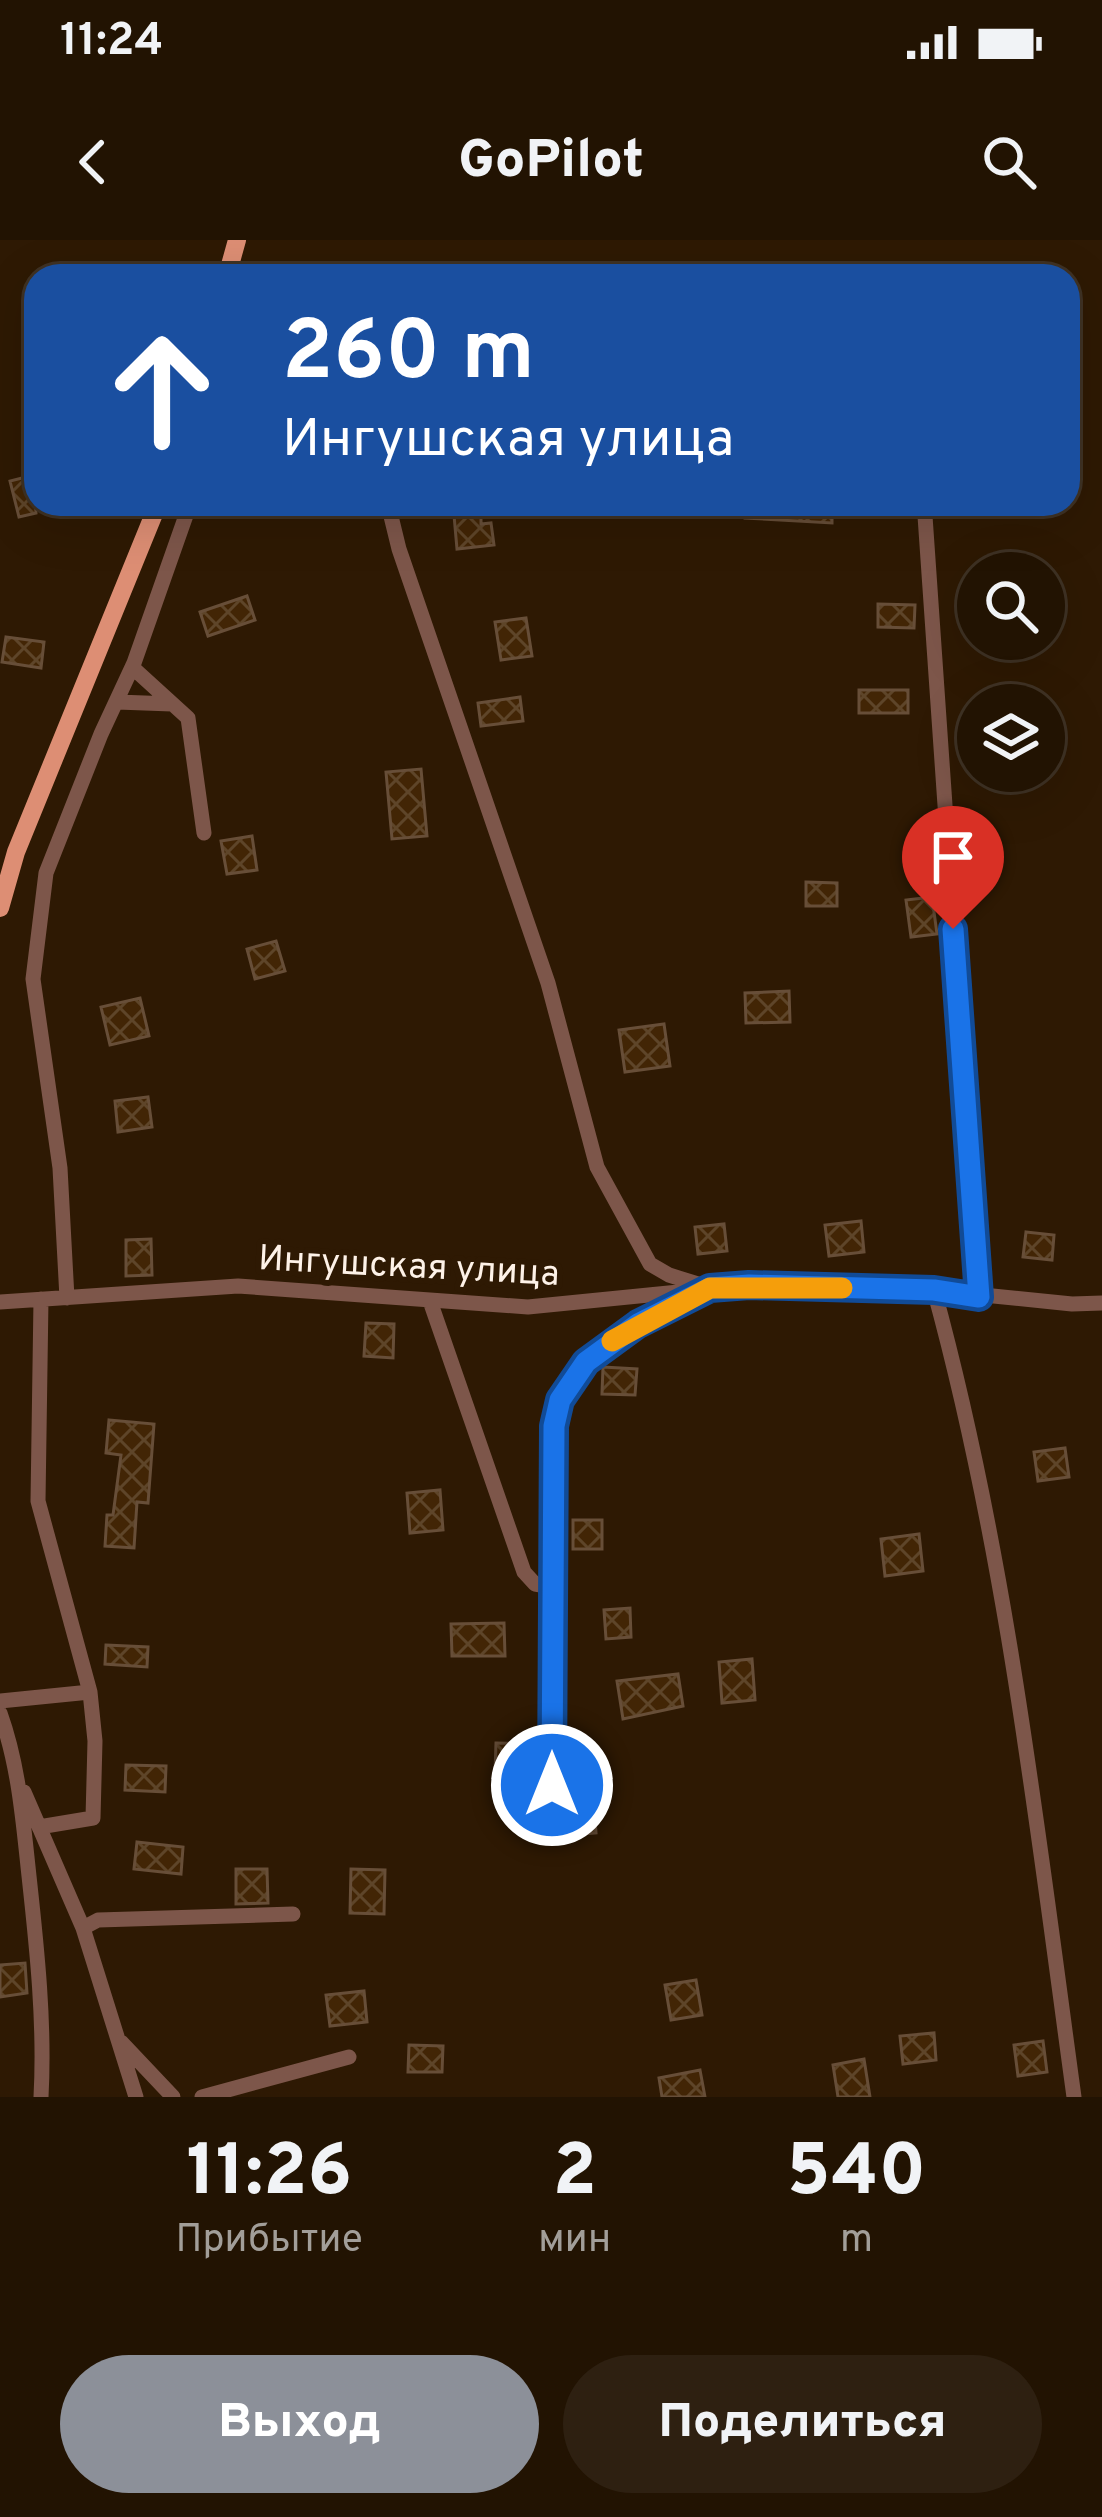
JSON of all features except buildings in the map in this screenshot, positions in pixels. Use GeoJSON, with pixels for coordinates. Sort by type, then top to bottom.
{"type":"FeatureCollection","features":[{"type":"Feature","properties":{"kind":"main road"},"geometry":{"type":"LineString","coordinates":[[0,908],[16,852],[153,516]]}},
{"type":"Feature","properties":{"kind":"street"},"geometry":{"type":"LineString","coordinates":[[67,1298],[60,1168],[33,979],[46,873],[132,667],[186,516]]}},
{"type":"Feature","properties":{"kind":"street"},"geometry":{"type":"LineString","coordinates":[[391,516],[413,592],[548,983],[597,1167],[650,1264],[669,1276],[710,1288]]}},
{"type":"Feature","properties":{"kind":"street"},"geometry":{"type":"LineString","coordinates":[[925,516],[979,1297]]}},
{"type":"Feature","properties":{"kind":"street"},"geometry":{"type":"LineString","coordinates":[[132,667],[188,718],[204,833]]}},
{"type":"Feature","properties":{"kind":"street"},"geometry":{"type":"LineString","coordinates":[[117,702],[172,704]]}},
{"type":"Feature","properties":{"kind":"street","name":"Ингушская улица"},"geometry":{"type":"LineString","coordinates":[[0,1302],[238,1286],[528,1307],[749,1285],[934,1290],[1102,1303]]}},
{"type":"Feature","properties":{"kind":"street"},"geometry":{"type":"LineString","coordinates":[[552,1785],[554,1426],[571,1380],[608,1343],[710,1288]]}},
{"type":"Feature","properties":{"kind":"street"},"geometry":{"type":"LineString","coordinates":[[934,1290],[960,1385],[1027,1749],[1073,2097]]}},
{"type":"Feature","properties":{"kind":"street"},"geometry":{"type":"LineString","coordinates":[[39,1827],[92,1818],[95,1741],[90,1692],[38,1501],[41,1299]]}},
{"type":"Feature","properties":{"kind":"street"},"geometry":{"type":"LineString","coordinates":[[430,1301],[524,1572],[535,1584],[552,1587]]}},
{"type":"Feature","properties":{"kind":"street"},"geometry":{"type":"LineString","coordinates":[[0,1701],[90,1692]]}},
{"type":"Feature","properties":{"kind":"street"},"geometry":{"type":"LineString","coordinates":[[0,1713],[18,1778],[83,1928],[136,2097]]}},
{"type":"Feature","properties":{"kind":"street"},"geometry":{"type":"LineString","coordinates":[[18,1778],[44,2047],[41,2097]]}},
{"type":"Feature","properties":{"kind":"street"},"geometry":{"type":"LineString","coordinates":[[83,1928],[98,1920],[293,1914]]}},
{"type":"Feature","properties":{"kind":"street"},"geometry":{"type":"LineString","coordinates":[[119,2040],[173,2097]]}},
{"type":"Feature","properties":{"kind":"street"},"geometry":{"type":"LineString","coordinates":[[202,2097],[349,2057]]}},
{"type":"Feature","properties":{"kind":"slow traffic"},"geometry":{"type":"LineString","coordinates":[[612,1341],[710,1288],[842,1288]]}},
{"type":"Feature","properties":{"kind":"route"},"geometry":{"type":"LineString","coordinates":[[552,1785],[554,1426],[560,1400],[586,1362],[638,1324],[710,1288],[934,1290],[979,1297],[953,929]]}}]}
